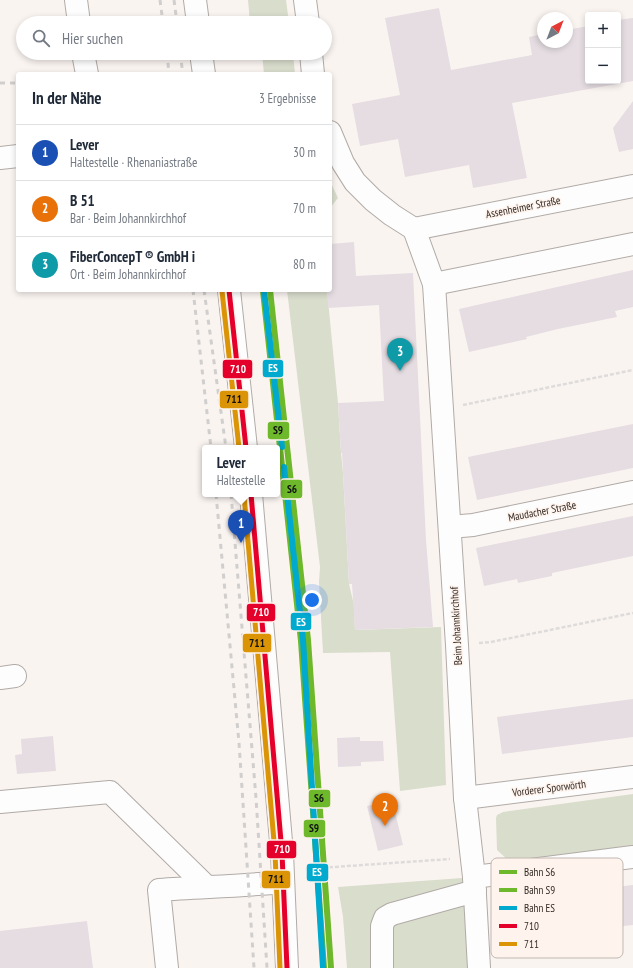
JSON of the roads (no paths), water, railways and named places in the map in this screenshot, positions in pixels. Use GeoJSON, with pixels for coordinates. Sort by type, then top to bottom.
{"type":"FeatureCollection","features":[{"type":"Feature","properties":{"kind":"street"},"geometry":{"type":"LineString","coordinates":[[76,0],[78,16]]}},
{"type":"Feature","properties":{"kind":"street"},"geometry":{"type":"LineString","coordinates":[[195,0],[197,16]]}},
{"type":"Feature","properties":{"kind":"street"},"geometry":{"type":"LineString","coordinates":[[305,0],[307,16]]}},
{"type":"Feature","properties":{"kind":"street"},"geometry":{"type":"LineString","coordinates":[[85,60],[86,72]]}},
{"type":"Feature","properties":{"kind":"street"},"geometry":{"type":"LineString","coordinates":[[202,60],[204,72]]}},
{"type":"Feature","properties":{"kind":"street"},"geometry":{"type":"LineString","coordinates":[[312,60],[313,72]]}},
{"type":"Feature","properties":{"kind":"street"},"geometry":{"type":"LineString","coordinates":[[332,137],[343,163],[355,182],[373,200],[392,215],[414,229]]}},
{"type":"Feature","properties":{"kind":"street"},"geometry":{"type":"LineString","coordinates":[[0,158],[16,156]]}},
{"type":"Feature","properties":{"kind":"street","name":"Assenheimer Straße"},"geometry":{"type":"LineString","coordinates":[[414,229],[633,186]]}},
{"type":"Feature","properties":{"kind":"street","name":"Beim Johannkirchhof"},"geometry":{"type":"LineString","coordinates":[[414,229],[434,284],[450,528],[465,798],[474,875],[479,968]]}},
{"type":"Feature","properties":{"kind":"street"},"geometry":{"type":"LineString","coordinates":[[434,284],[633,244]]}},
{"type":"Feature","properties":{"kind":"street"},"geometry":{"type":"LineString","coordinates":[[229,292],[246,445]]}},
{"type":"Feature","properties":{"kind":"street","name":"Maudacher Straße"},"geometry":{"type":"LineString","coordinates":[[450,528],[473,525],[633,492]]}},
{"type":"Feature","properties":{"kind":"street"},"geometry":{"type":"LineString","coordinates":[[251,497],[269,694],[283,882],[287,968]]}},
{"type":"Feature","properties":{"kind":"street","name":"Vorderer Sporwörth"},"geometry":{"type":"LineString","coordinates":[[465,798],[633,777]]}},
{"type":"Feature","properties":{"kind":"street"},"geometry":{"type":"LineString","coordinates":[[0,802],[110,792],[207,886]]}},
{"type":"Feature","properties":{"kind":"street"},"geometry":{"type":"LineString","coordinates":[[623,858],[633,857]]}},
{"type":"Feature","properties":{"kind":"street"},"geometry":{"type":"LineString","coordinates":[[382,968],[382,926],[385,918],[474,875],[491,873]]}},
{"type":"Feature","properties":{"kind":"street"},"geometry":{"type":"LineString","coordinates":[[167,968],[159,890],[207,886],[238,887],[283,882]]}},
{"type":"Feature","properties":{"kind":"railway"},"geometry":{"type":"LineString","coordinates":[[160,0],[162,16]]}},
{"type":"Feature","properties":{"kind":"railway"},"geometry":{"type":"LineString","coordinates":[[174,0],[176,16]]}},
{"type":"Feature","properties":{"kind":"railway"},"geometry":{"type":"LineString","coordinates":[[168,60],[169,72]]}},
{"type":"Feature","properties":{"kind":"railway"},"geometry":{"type":"LineString","coordinates":[[181,60],[183,72]]}},
{"type":"Feature","properties":{"kind":"railway"},"geometry":{"type":"LineString","coordinates":[[0,83],[16,83]]}},
{"type":"Feature","properties":{"kind":"railway"},"geometry":{"type":"LineString","coordinates":[[193,292],[211,445]]}},
{"type":"Feature","properties":{"kind":"railway"},"geometry":{"type":"LineString","coordinates":[[204,292],[226,445]]}},
{"type":"Feature","properties":{"kind":"railway"},"geometry":{"type":"LineString","coordinates":[[216,497],[239,743],[254,968]]}},
{"type":"Feature","properties":{"kind":"railway"},"geometry":{"type":"LineString","coordinates":[[231,497],[256,798],[267,968]]}},
{"type":"Feature","properties":{"kind":"rail line","name":"S9"},"geometry":{"type":"LineString","coordinates":[[263,292],[280,445]]}},
{"type":"Feature","properties":{"kind":"rail line","name":"ES"},"geometry":{"type":"LineString","coordinates":[[264,292],[282,447]]}},
{"type":"Feature","properties":{"kind":"rail line","name":"S6"},"geometry":{"type":"LineString","coordinates":[[270,292],[308,640],[331,968]]}},
{"type":"Feature","properties":{"kind":"rail line","name":"S9"},"geometry":{"type":"LineString","coordinates":[[280,448],[301,641],[324,968]]}},
{"type":"Feature","properties":{"kind":"rail line","name":"ES"},"geometry":{"type":"LineString","coordinates":[[284,467],[303,640],[323,968]]}},
{"type":"Feature","properties":{"kind":"place","name":"FiberConcepT ® GmbH i"},"geometry":{"type":"Point","coordinates":[400,371]}},
{"type":"Feature","properties":{"kind":"place","name":"Lever"},"geometry":{"type":"Point","coordinates":[241,543]}},
{"type":"Feature","properties":{"kind":"place","name":"B 51"},"geometry":{"type":"Point","coordinates":[385,826]}}]}
